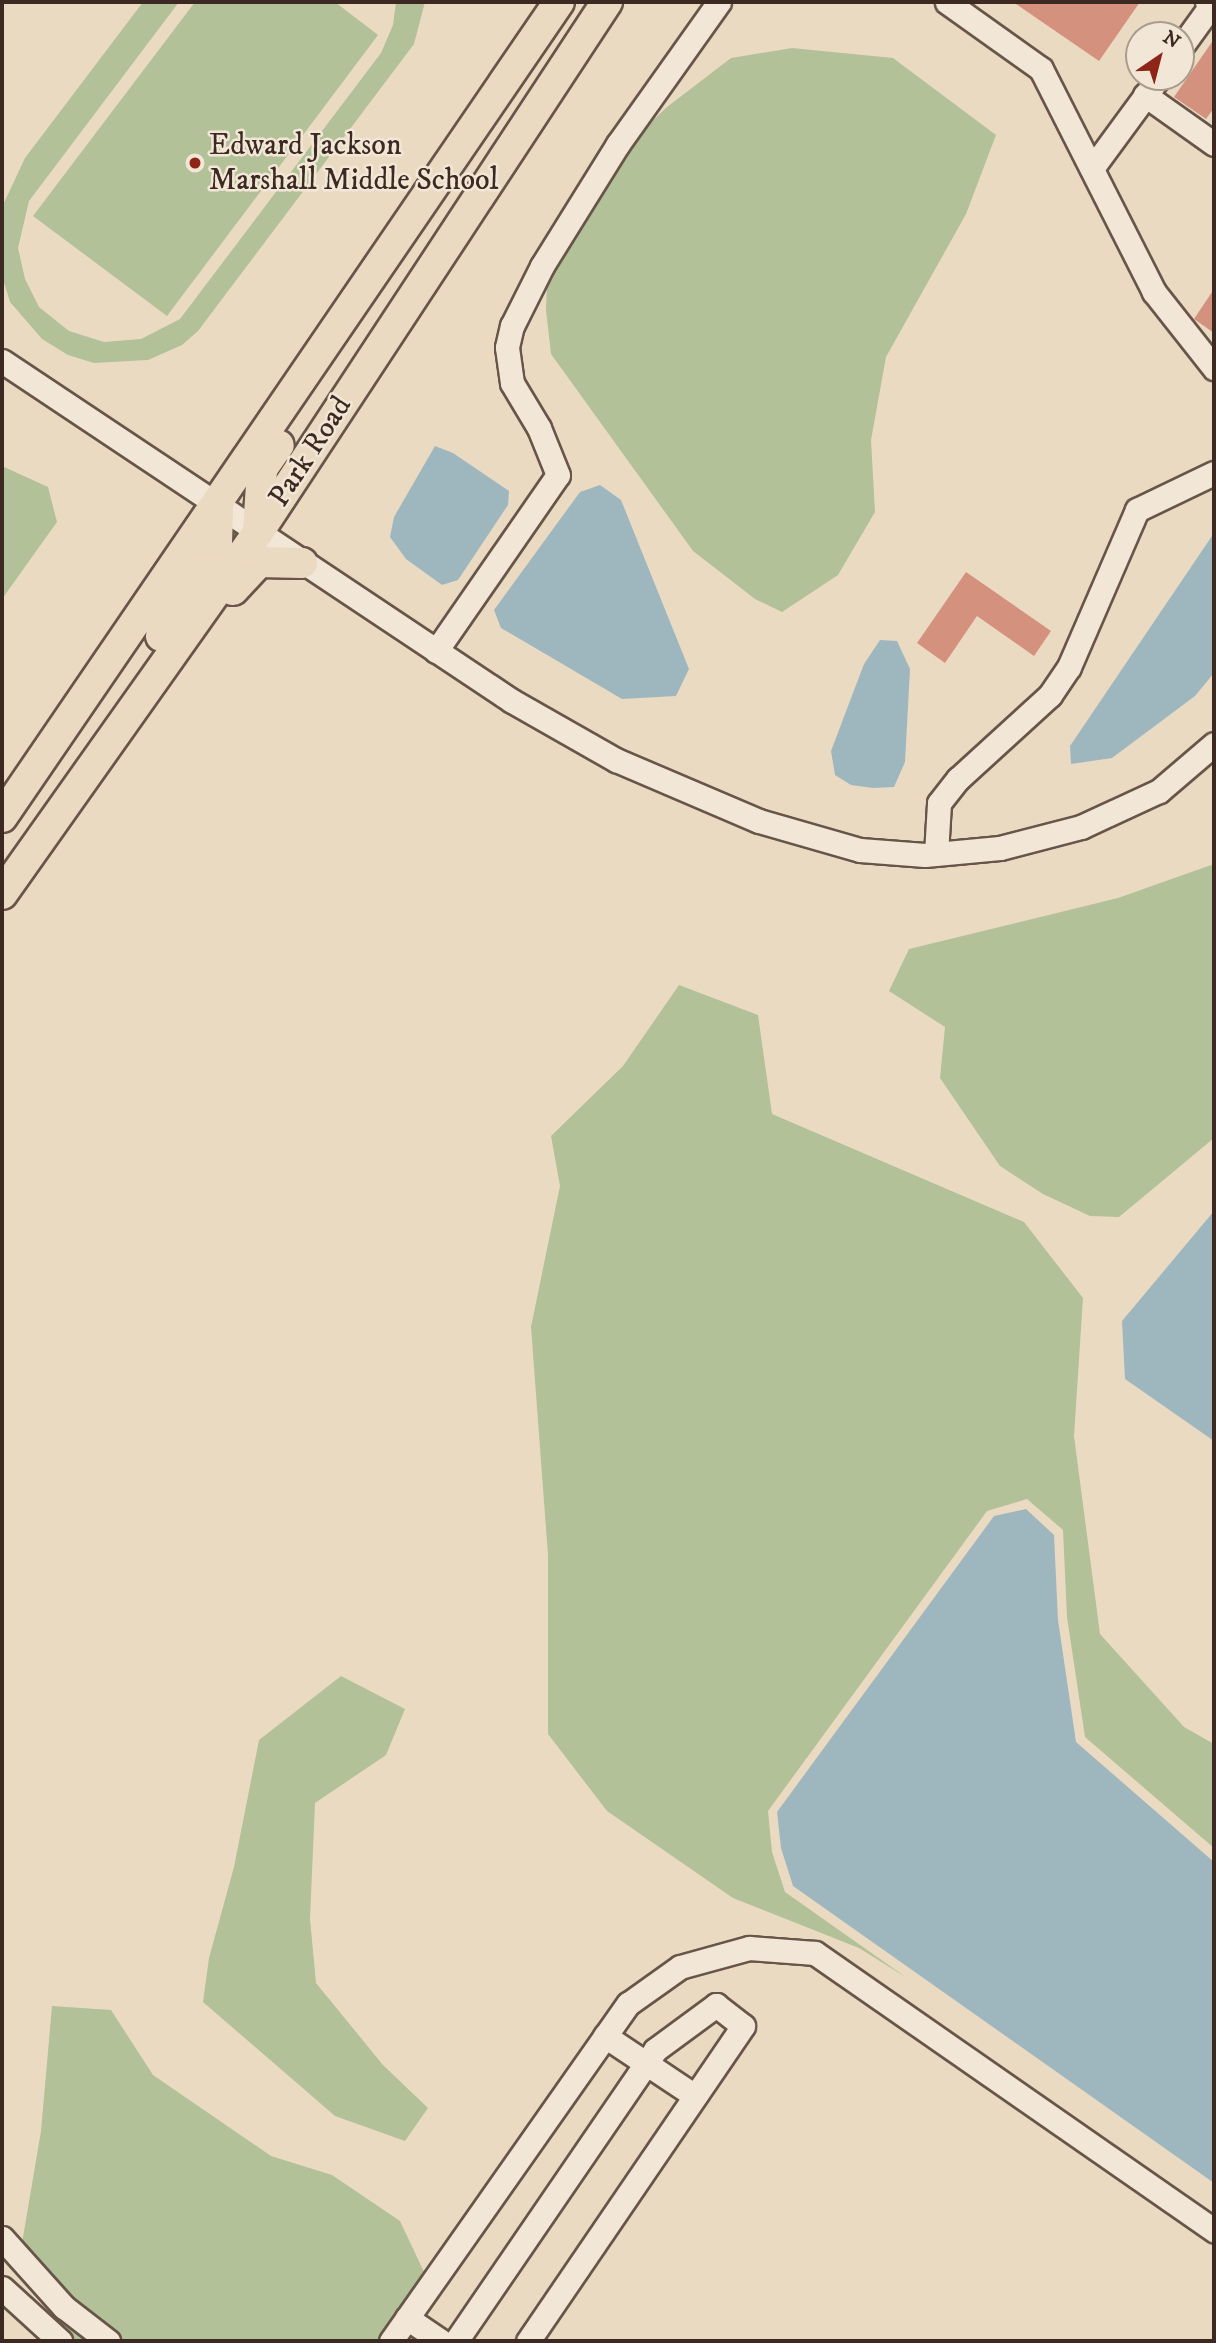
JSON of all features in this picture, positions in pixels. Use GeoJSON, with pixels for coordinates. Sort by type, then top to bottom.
{"type":"FeatureCollection","features":[{"type":"Feature","properties":{"kind":"main road","name":"Park Road"},"geometry":{"type":"LineString","coordinates":[[2,817],[218,505],[559,2]]}},
{"type":"Feature","properties":{"kind":"main road","name":"Park Road"},"geometry":{"type":"LineString","coordinates":[[2,894],[257,534],[607,2]]}},
{"type":"Feature","properties":{"kind":"main road"},"geometry":{"type":"LineString","coordinates":[[257,534],[262,469],[343,354],[394,270],[400,237]]}},
{"type":"Feature","properties":{"kind":"main road"},"geometry":{"type":"LineString","coordinates":[[83,779],[117,705],[204,570],[217,542],[218,505]]}},
{"type":"Feature","properties":{"kind":"main road"},"geometry":{"type":"LineString","coordinates":[[83,779],[132,729],[236,586],[259,562],[302,563]]}},
{"type":"Feature","properties":{"kind":"street"},"geometry":{"type":"LineString","coordinates":[[436,651],[559,468],[512,383],[507,347],[512,326],[542,266],[618,144],[719,2]]}},
{"type":"Feature","properties":{"kind":"street"},"geometry":{"type":"LineString","coordinates":[[947,2],[1041,69],[1154,292],[1214,368]]}},
{"type":"Feature","properties":{"kind":"street"},"geometry":{"type":"LineString","coordinates":[[1195,28],[1210,7],[1207,2]]}},
{"type":"Feature","properties":{"kind":"street"},"geometry":{"type":"LineString","coordinates":[[1093,167],[1148,91]]}},
{"type":"Feature","properties":{"kind":"street"},"geometry":{"type":"LineString","coordinates":[[1157,91],[1214,144]]}},
{"type":"Feature","properties":{"kind":"street"},"geometry":{"type":"LineString","coordinates":[[2,361],[218,505],[257,534],[436,651],[616,760],[759,821],[860,850],[936,854],[1000,848],[1081,827],[1159,791],[1214,744]]}},
{"type":"Feature","properties":{"kind":"street"},"geometry":{"type":"LineString","coordinates":[[936,854],[938,806],[943,796],[1050,695],[1069,667],[1137,510],[1214,473]]}},
{"type":"Feature","properties":{"kind":"street"},"geometry":{"type":"LineString","coordinates":[[391,2341],[628,2004],[680,1967],[749,1948],[815,1953],[1214,2230]]}},
{"type":"Feature","properties":{"kind":"street"},"geometry":{"type":"LineString","coordinates":[[456,2341],[655,2050],[716,2005],[743,2026],[528,2341]]}},
{"type":"Feature","properties":{"kind":"street"},"geometry":{"type":"LineString","coordinates":[[605,2036],[695,2096]]}},
{"type":"Feature","properties":{"kind":"street"},"geometry":{"type":"LineString","coordinates":[[2,2238],[64,2307],[108,2341]]}},
{"type":"Feature","properties":{"kind":"street"},"geometry":{"type":"LineString","coordinates":[[2,2288],[60,2341]]}},
{"type":"Feature","properties":{"kind":"street"},"geometry":{"type":"LineString","coordinates":[[407,2318],[441,2341]]}},
{"type":"Feature","properties":{"kind":"green space"},"geometry":{"type":"Polygon","coordinates":[[[143,2],[179,2],[29,201],[18,248],[25,279],[39,307],[69,331],[104,342],[141,339],[180,319],[381,53],[393,25],[396,2],[425,2],[414,44],[198,331],[182,345],[148,360],[94,363],[68,355],[42,339],[10,302],[2,276],[2,207],[25,158],[143,2]]]}},
{"type":"Feature","properties":{"kind":"green space"},"geometry":{"type":"Polygon","coordinates":[[[195,2],[335,2],[378,35],[167,316],[33,216],[195,2]]]}},
{"type":"Feature","properties":{"kind":"green space"},"geometry":{"type":"Polygon","coordinates":[[[792,48],[893,58],[996,135],[966,214],[886,357],[871,440],[875,512],[838,575],[782,612],[755,599],[693,551],[551,354],[546,310],[547,282],[614,158],[667,107],[731,58],[792,48]]]}},
{"type":"Feature","properties":{"kind":"green space"},"geometry":{"type":"Polygon","coordinates":[[[2,466],[48,487],[57,522],[2,599],[2,466]]]}},
{"type":"Feature","properties":{"kind":"green space"},"geometry":{"type":"Polygon","coordinates":[[[1214,864],[1214,1138],[1119,1217],[1090,1216],[1043,1194],[1000,1166],[940,1078],[945,1027],[889,991],[909,949],[1118,898],[1214,864]]]}},
{"type":"Feature","properties":{"kind":"green space"},"geometry":{"type":"Polygon","coordinates":[[[679,985],[758,1015],[772,1114],[1024,1222],[1083,1298],[1074,1436],[1100,1634],[1184,1727],[1214,1744],[1214,1848],[1085,1737],[1067,1617],[1063,1530],[1027,1499],[987,1511],[768,1811],[772,1852],[785,1892],[907,1978],[859,1948],[733,1898],[607,1811],[548,1734],[548,1555],[531,1327],[560,1186],[551,1136],[623,1066],[679,985]]]}},
{"type":"Feature","properties":{"kind":"green space"},"geometry":{"type":"Polygon","coordinates":[[[341,1676],[405,1709],[386,1755],[315,1803],[310,1919],[316,1983],[383,2065],[428,2108],[405,2141],[335,2116],[203,2002],[209,1958],[234,1867],[259,1740],[341,1676]]]}},
{"type":"Feature","properties":{"kind":"green space"},"geometry":{"type":"Polygon","coordinates":[[[52,2006],[111,2010],[153,2075],[271,2156],[332,2175],[400,2221],[425,2274],[388,2341],[60,2341],[21,2249],[41,2131],[52,2006]]]}},
{"type":"Feature","properties":{"kind":"water"},"geometry":{"type":"Polygon","coordinates":[[[435,446],[453,453],[509,491],[508,505],[458,580],[442,585],[406,559],[390,537],[394,517],[435,446]]]}},
{"type":"Feature","properties":{"kind":"water"},"geometry":{"type":"Polygon","coordinates":[[[600,485],[621,500],[689,669],[676,696],[622,699],[501,628],[494,610],[580,492],[600,485]]]}},
{"type":"Feature","properties":{"kind":"water"},"geometry":{"type":"Polygon","coordinates":[[[1214,533],[1214,673],[1195,696],[1112,758],[1071,764],[1070,746],[1214,533]]]}},
{"type":"Feature","properties":{"kind":"water"},"geometry":{"type":"Polygon","coordinates":[[[880,640],[897,641],[910,669],[905,762],[894,787],[873,788],[851,785],[835,775],[831,751],[864,664],[880,640]]]}},
{"type":"Feature","properties":{"kind":"water"},"geometry":{"type":"Polygon","coordinates":[[[1214,1211],[1214,1441],[1125,1379],[1122,1321],[1214,1211]]]}},
{"type":"Feature","properties":{"kind":"water"},"geometry":{"type":"Polygon","coordinates":[[[1026,1509],[1054,1535],[1058,1620],[1076,1742],[1214,1862],[1214,2183],[793,1886],[781,1848],[777,1812],[994,1516],[1026,1509]]]}},
{"type":"Feature","properties":{"kind":"building"},"geometry":{"type":"Polygon","coordinates":[[[1013,2],[1140,2],[1099,61],[1013,2]]]}},
{"type":"Feature","properties":{"kind":"building"},"geometry":{"type":"Polygon","coordinates":[[[1214,39],[1214,108],[1206,119],[1174,97],[1178,91],[1195,91],[1195,67],[1214,39]]]}},
{"type":"Feature","properties":{"kind":"building"},"geometry":{"type":"Polygon","coordinates":[[[1214,289],[1214,333],[1194,319],[1214,289]]]}},
{"type":"Feature","properties":{"kind":"building"},"geometry":{"type":"Polygon","coordinates":[[[966,572],[1051,631],[1034,656],[977,616],[945,663],[917,643],[966,572]]]}},
{"type":"Feature","properties":{"kind":"place","name":"Edward Jackson Marshall Middle School"},"geometry":{"type":"Point","coordinates":[195,163]}}]}
